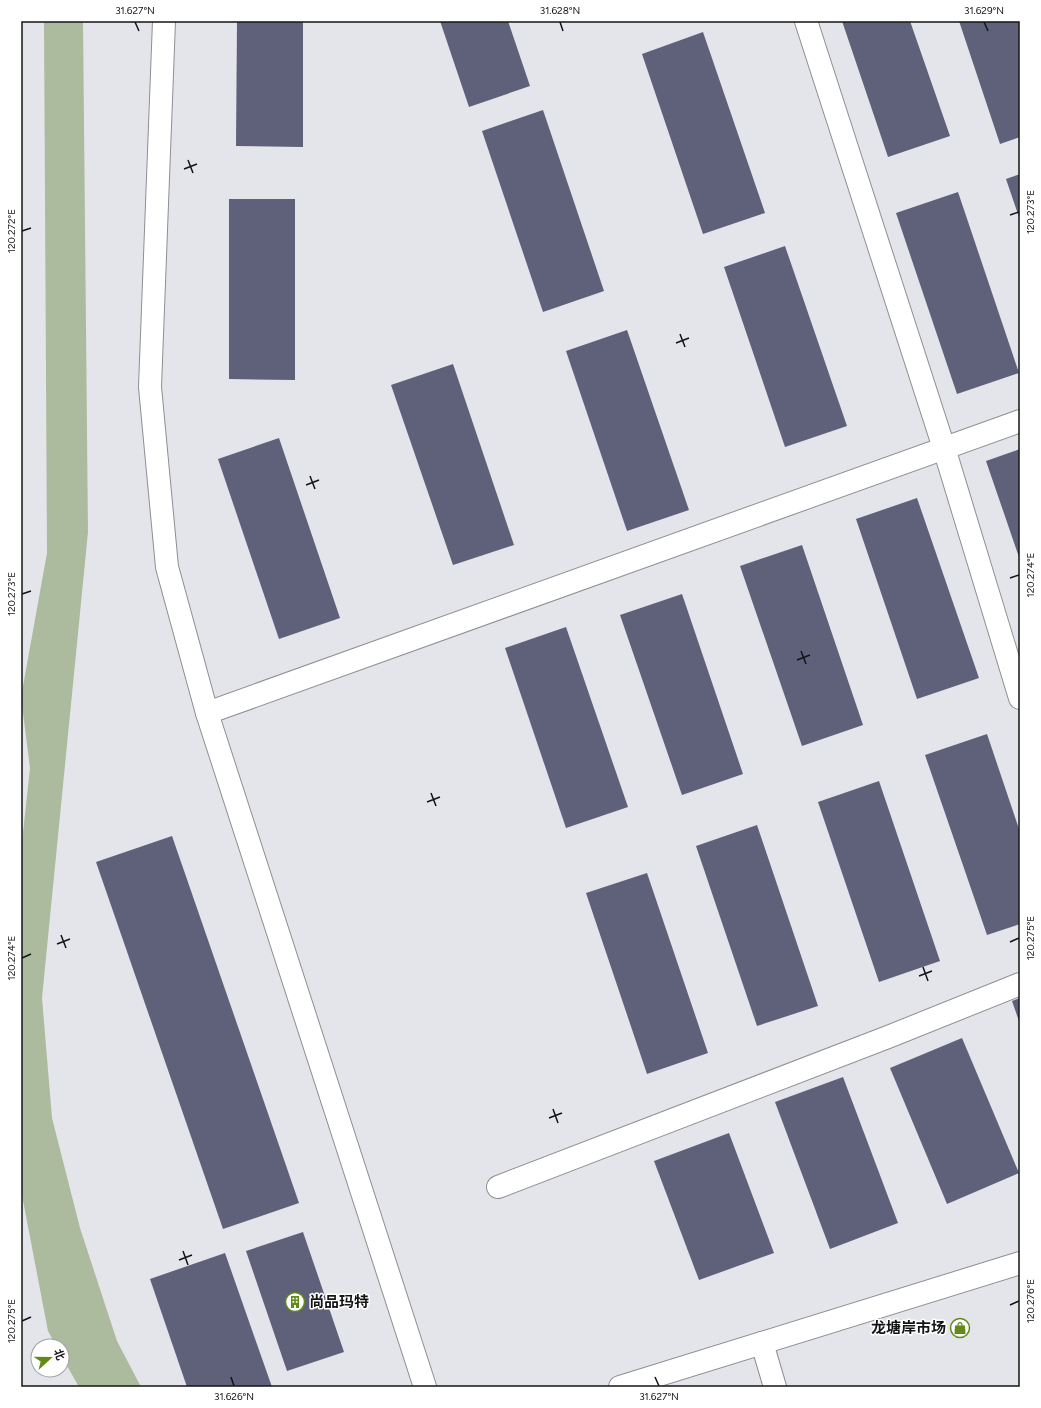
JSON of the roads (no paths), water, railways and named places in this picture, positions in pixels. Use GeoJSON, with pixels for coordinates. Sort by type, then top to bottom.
{"type":"FeatureCollection","features":[{"type":"Feature","properties":{"kind":"street"},"geometry":{"type":"LineString","coordinates":[[164,21],[150,387],[167,567],[207,713],[425,1387]]}},
{"type":"Feature","properties":{"kind":"street"},"geometry":{"type":"LineString","coordinates":[[806,21],[944,448],[1020,698]]}},
{"type":"Feature","properties":{"kind":"street"},"geometry":{"type":"LineString","coordinates":[[207,713],[1020,421]]}},
{"type":"Feature","properties":{"kind":"street"},"geometry":{"type":"LineString","coordinates":[[498,1187],[880,1040],[1020,984]]}},
{"type":"Feature","properties":{"kind":"street"},"geometry":{"type":"LineString","coordinates":[[620,1387],[1020,1263]]}},
{"type":"Feature","properties":{"kind":"street"},"geometry":{"type":"LineString","coordinates":[[762,1343],[775,1387]]}},
{"type":"Feature","properties":{"kind":"place","name":"尚品玛特"},"geometry":{"type":"Point","coordinates":[295,1302]}},
{"type":"Feature","properties":{"kind":"place","name":"龙塘岸市场"},"geometry":{"type":"Point","coordinates":[960,1328]}}]}
